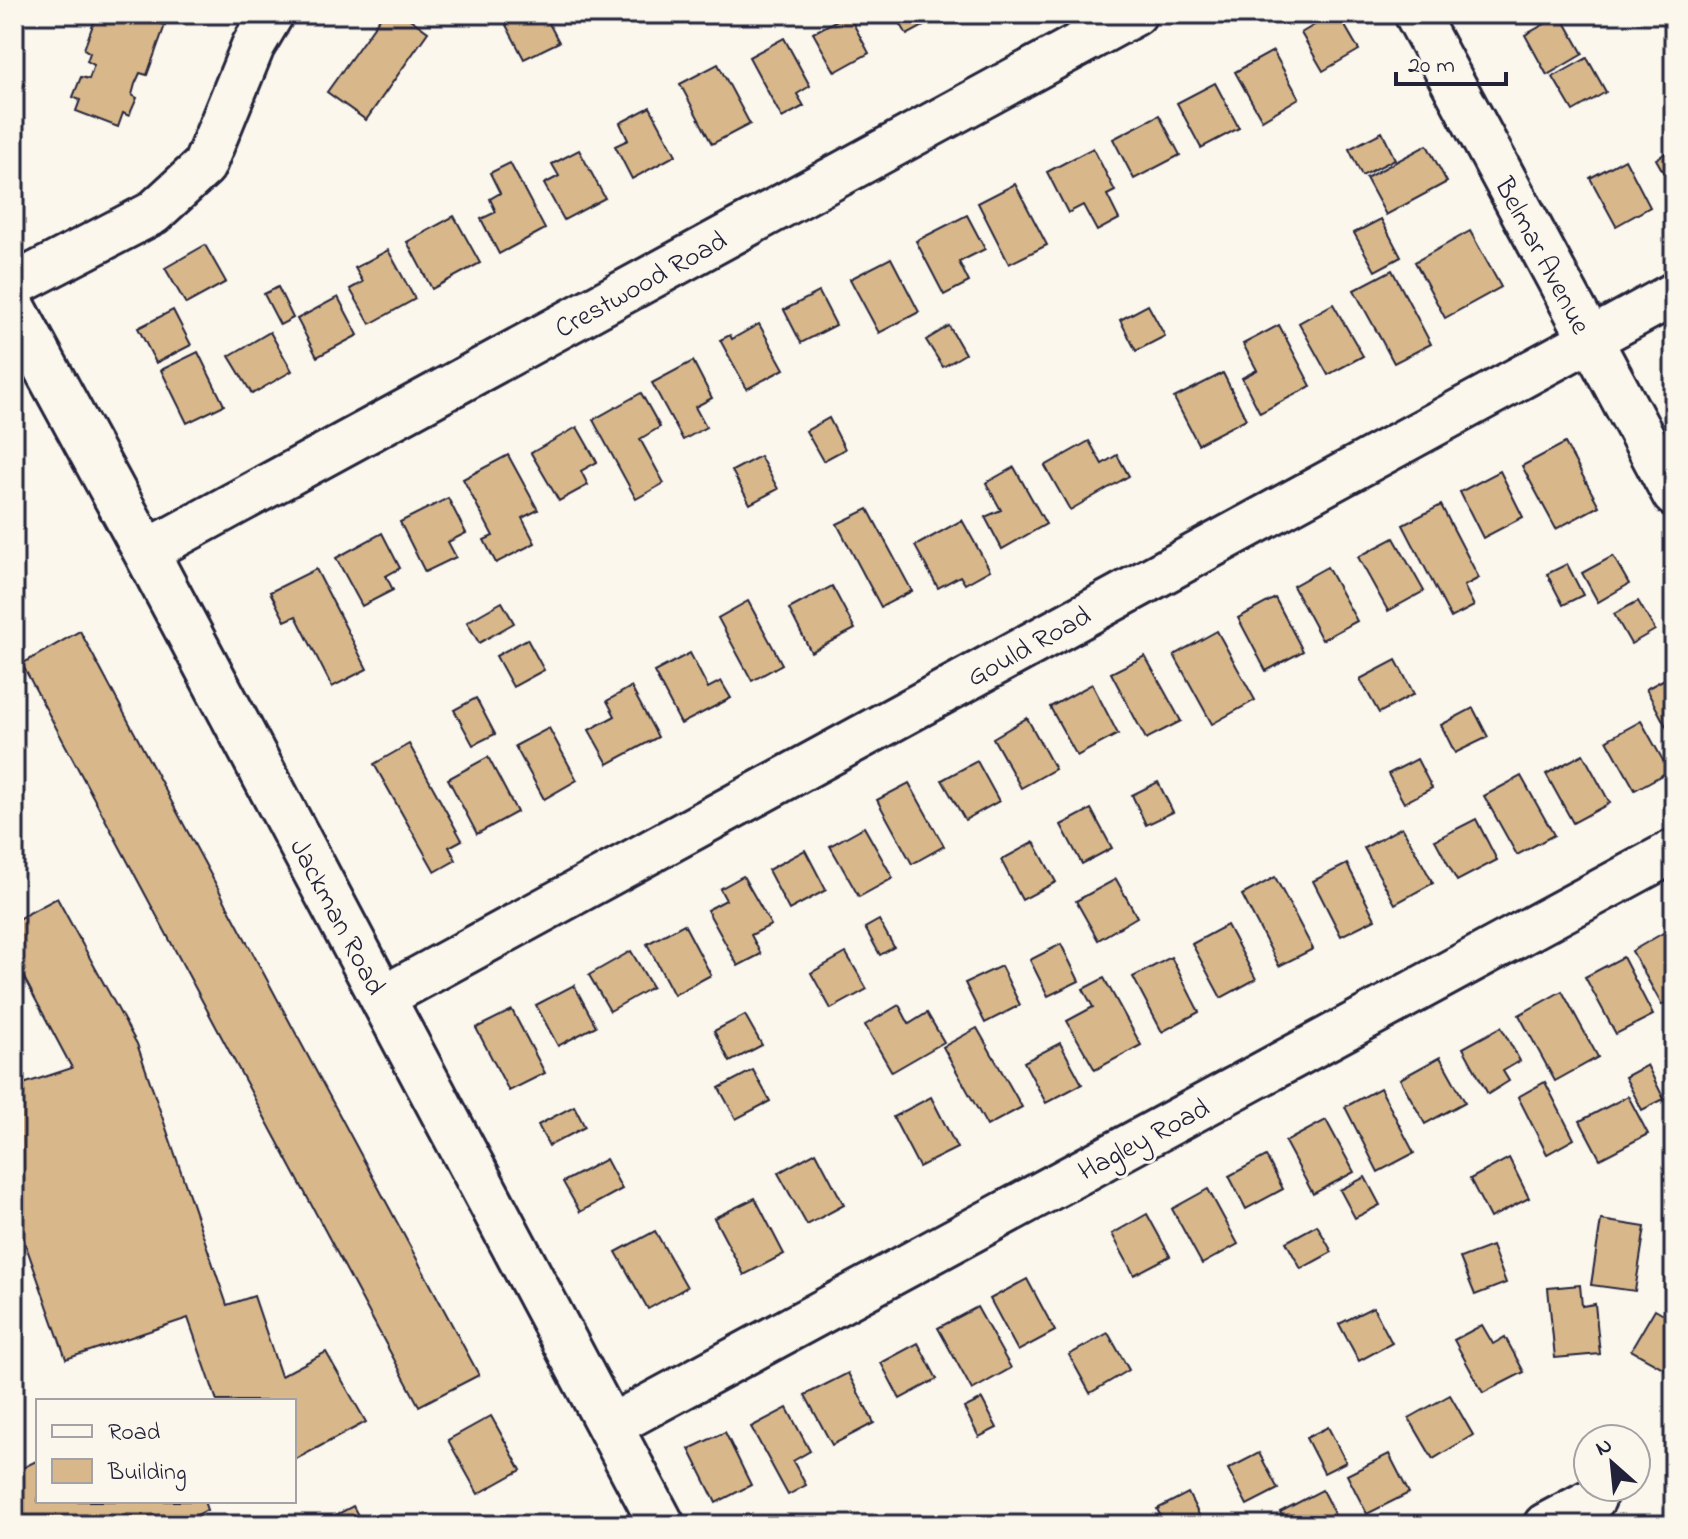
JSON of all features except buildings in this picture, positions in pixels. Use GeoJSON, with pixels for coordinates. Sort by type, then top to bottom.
{"type":"FeatureCollection","features":[{"type":"Feature","properties":{"kind":"street"},"geometry":{"type":"LineString","coordinates":[[14,285],[153,213],[204,166],[253,46],[272,14]]}},
{"type":"Feature","properties":{"kind":"street","name":"Crestwood Road"},"geometry":{"type":"LineString","coordinates":[[146,552],[1135,14]]}},
{"type":"Feature","properties":{"kind":"street","name":"Belmar Avenue"},"geometry":{"type":"LineString","coordinates":[[1416,14],[1674,495]]}},
{"type":"Feature","properties":{"kind":"street","name":"Gould Road"},"geometry":{"type":"LineString","coordinates":[[382,998],[1674,294]]}},
{"type":"Feature","properties":{"kind":"street","name":"Jackman Road"},"geometry":{"type":"LineString","coordinates":[[14,309],[662,1525]]}},
{"type":"Feature","properties":{"kind":"street","name":"Hagley Road"},"geometry":{"type":"LineString","coordinates":[[611,1426],[1674,851]]}},
{"type":"Feature","properties":{"kind":"street"},"geometry":{"type":"LineString","coordinates":[[1545,1525],[1586,1503]]}}]}
